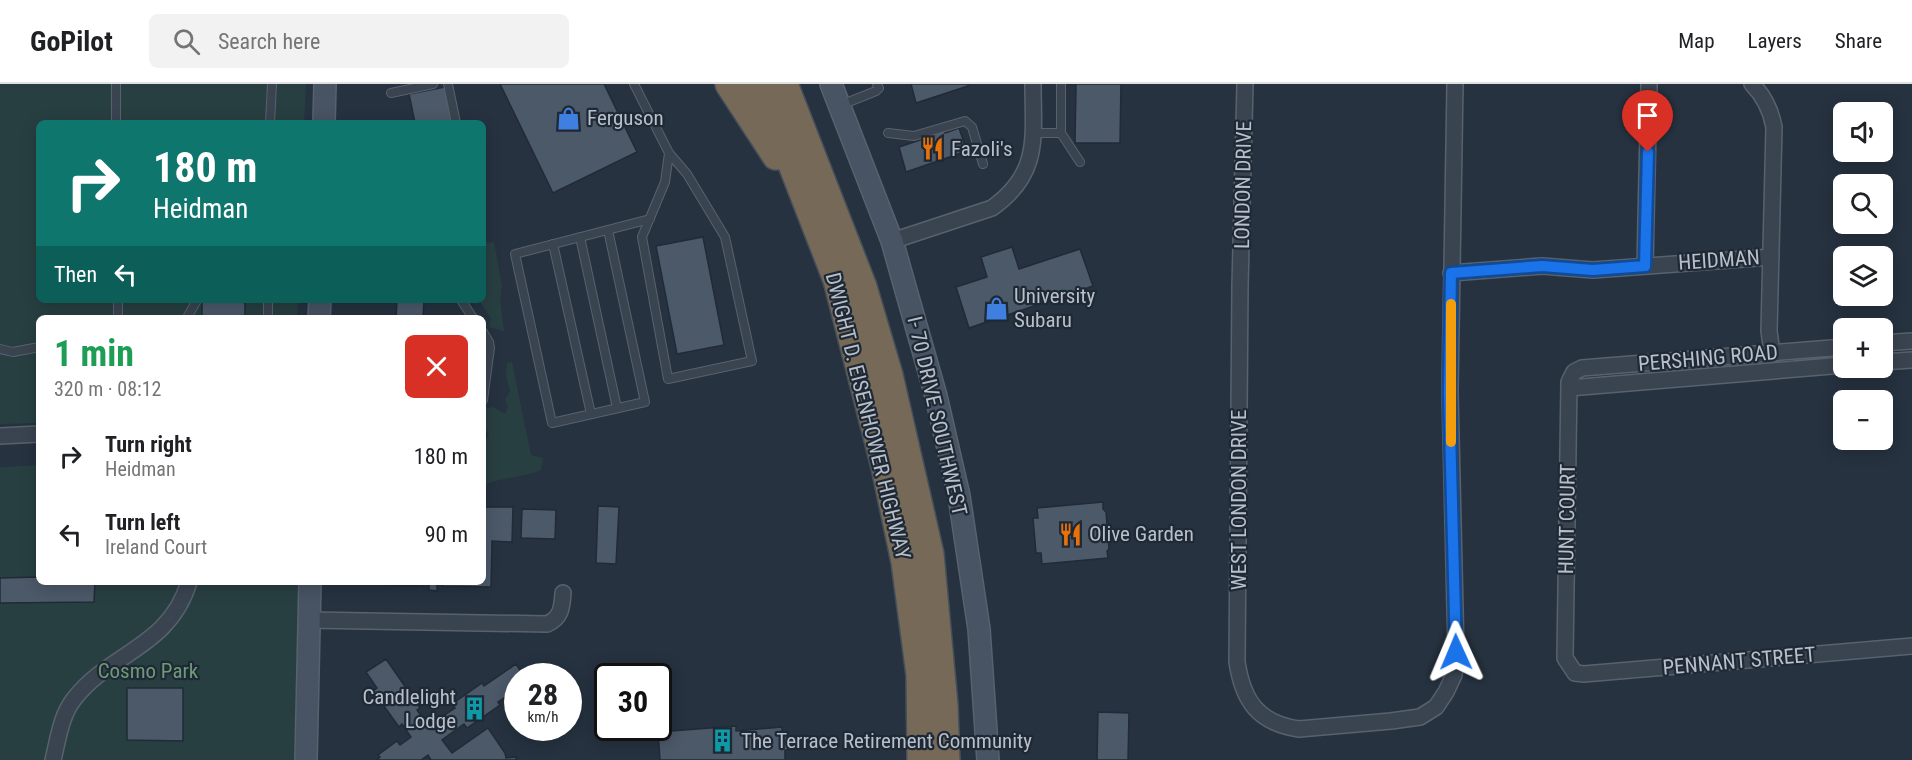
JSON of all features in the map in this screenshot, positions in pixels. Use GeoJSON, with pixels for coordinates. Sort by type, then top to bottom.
{"type":"FeatureCollection","features":[{"type":"Feature","properties":{"kind":"highway"},"geometry":{"type":"LineString","coordinates":[[729,84],[808,205]]}},
{"type":"Feature","properties":{"kind":"highway","name":"DWIGHT D. EISENHOWER HIGHWAY"},"geometry":{"type":"LineString","coordinates":[[758,84],[768,103],[837,280],[885,467],[905,562],[920,675],[921,760]]}},
{"type":"Feature","properties":{"kind":"highway","name":"DWIGHT D. EISENHOWER HIGHWAY"},"geometry":{"type":"LineString","coordinates":[[784,84],[863,287],[889,375],[930,554],[945,705],[946,760]]}},
{"type":"Feature","properties":{"kind":"street"},"geometry":{"type":"LineString","coordinates":[[324,120],[325,84]]}},
{"type":"Feature","properties":{"kind":"street","name":"I- 70 DRIVE SOUTHWEST"},"geometry":{"type":"LineString","coordinates":[[831,84],[892,241],[936,396],[959,496],[978,629],[988,760]]}},
{"type":"Feature","properties":{"kind":"street"},"geometry":{"type":"LineString","coordinates":[[892,241],[992,208],[1021,181],[1030,164],[1033,133],[1033,84]]}},
{"type":"Feature","properties":{"kind":"street","name":"LONDON DRIVE"},"geometry":{"type":"LineString","coordinates":[[1240,286],[1245,84]]}},
{"type":"Feature","properties":{"kind":"street"},"geometry":{"type":"LineString","coordinates":[[1451,273],[1455,84]]}},
{"type":"Feature","properties":{"kind":"street"},"geometry":{"type":"LineString","coordinates":[[1645,266],[1649,84]]}},
{"type":"Feature","properties":{"kind":"street"},"geometry":{"type":"LineString","coordinates":[[1752,84],[1763,97],[1771,114],[1774,128],[1769,331],[1772,352]]}},
{"type":"Feature","properties":{"kind":"street","name":"HEIDMAN"},"geometry":{"type":"LineString","coordinates":[[1451,273],[1542,266],[1593,270],[1771,257]]}},
{"type":"Feature","properties":{"kind":"street","name":"WEST LONDON DRIVE"},"geometry":{"type":"LineString","coordinates":[[1240,286],[1237,662],[1243,688],[1256,710],[1269,720],[1284,727],[1299,729],[1391,722],[1420,717],[1436,706],[1454,675],[1456,652],[1449,392],[1451,273]]}},
{"type":"Feature","properties":{"kind":"street"},"geometry":{"type":"LineString","coordinates":[[1893,343],[1912,341]]}},
{"type":"Feature","properties":{"kind":"street","name":"PERSHING ROAD"},"geometry":{"type":"LineString","coordinates":[[1574,372],[1582,368],[1833,348]]}},
{"type":"Feature","properties":{"kind":"street"},"geometry":{"type":"LineString","coordinates":[[1893,362],[1912,360]]}},
{"type":"Feature","properties":{"kind":"street"},"geometry":{"type":"LineString","coordinates":[[1569,388],[1833,367]]}},
{"type":"Feature","properties":{"kind":"street","name":"HUNT COURT"},"geometry":{"type":"LineString","coordinates":[[1569,667],[1565,658],[1569,382],[1574,372]]}},
{"type":"Feature","properties":{"kind":"street"},"geometry":{"type":"LineString","coordinates":[[0,436],[36,434]]}},
{"type":"Feature","properties":{"kind":"street"},"geometry":{"type":"LineString","coordinates":[[53,760],[65,715],[73,699],[92,680],[148,642],[165,626],[179,607],[188,585]]}},
{"type":"Feature","properties":{"kind":"street"},"geometry":{"type":"LineString","coordinates":[[306,760],[310,585]]}},
{"type":"Feature","properties":{"kind":"street"},"geometry":{"type":"LineString","coordinates":[[309,620],[546,624],[556,620],[561,610],[563,593]]}},
{"type":"Feature","properties":{"kind":"street","name":"PENNANT STREET"},"geometry":{"type":"LineString","coordinates":[[1569,667],[1575,673],[1584,674],[1912,646]]}},
{"type":"Feature","properties":{"kind":"lane"},"geometry":{"type":"LineString","coordinates":[[116,84],[116,120]]}},
{"type":"Feature","properties":{"kind":"lane"},"geometry":{"type":"LineString","coordinates":[[270,120],[272,84]]}},
{"type":"Feature","properties":{"kind":"lane"},"geometry":{"type":"LineString","coordinates":[[391,93],[433,84]]}},
{"type":"Feature","properties":{"kind":"lane"},"geometry":{"type":"LineString","coordinates":[[448,84],[455,120]]}},
{"type":"Feature","properties":{"kind":"lane"},"geometry":{"type":"LineString","coordinates":[[634,84],[669,153],[687,174],[725,237],[752,361],[668,379],[642,237],[665,182],[669,153]]}},
{"type":"Feature","properties":{"kind":"lane"},"geometry":{"type":"LineString","coordinates":[[840,106],[876,91],[879,88],[877,84]]}},
{"type":"Feature","properties":{"kind":"lane"},"geometry":{"type":"LineString","coordinates":[[1061,84],[1061,133],[1080,162]]}},
{"type":"Feature","properties":{"kind":"lane"},"geometry":{"type":"LineString","coordinates":[[888,133],[915,136],[965,121],[972,127],[984,164]]}},
{"type":"Feature","properties":{"kind":"lane"},"geometry":{"type":"LineString","coordinates":[[1033,133],[1061,133]]}},
{"type":"Feature","properties":{"kind":"lane"},"geometry":{"type":"LineString","coordinates":[[608,230],[645,402],[552,423],[514,254],[650,219]]}},
{"type":"Feature","properties":{"kind":"lane"},"geometry":{"type":"LineString","coordinates":[[580,237],[617,408]]}},
{"type":"Feature","properties":{"kind":"lane"},"geometry":{"type":"LineString","coordinates":[[553,244],[591,414]]}},
{"type":"Feature","properties":{"kind":"lane"},"geometry":{"type":"LineString","coordinates":[[486,337],[489,342],[486,374]]}},
{"type":"Feature","properties":{"kind":"lane"},"geometry":{"type":"LineString","coordinates":[[0,349],[13,352],[36,348]]}},
{"type":"Feature","properties":{"kind":"lane"},"geometry":{"type":"LineString","coordinates":[[1772,352],[1778,370]]}},
{"type":"Feature","properties":{"kind":"lane"},"geometry":{"type":"LineString","coordinates":[[1703,358],[1705,377]]}},
{"type":"Feature","properties":{"kind":"lane"},"geometry":{"type":"LineString","coordinates":[[1660,362],[1662,381]]}},
{"type":"Feature","properties":{"kind":"green space"},"geometry":{"type":"Polygon","coordinates":[[[0,84],[306,84],[304,120],[36,120],[36,303],[298,303],[297,315],[36,315],[36,423],[0,424],[0,84]]]}},
{"type":"Feature","properties":{"kind":"green space"},"geometry":{"type":"Polygon","coordinates":[[[494,242],[502,286],[500,300],[504,331],[489,327],[491,319],[481,303],[486,303],[486,243],[494,242]]]}},
{"type":"Feature","properties":{"kind":"green space"},"geometry":{"type":"Polygon","coordinates":[[[512,362],[531,455],[543,458],[541,470],[486,484],[486,440],[489,435],[486,429],[486,408],[493,407],[505,414],[508,407],[505,400],[510,391],[506,376],[507,363],[512,362]]]}},
{"type":"Feature","properties":{"kind":"green space","name":"Cosmo Park"},"geometry":{"type":"Polygon","coordinates":[[[36,465],[36,585],[299,585],[294,760],[0,760],[0,467],[36,465]]]}},
{"type":"Feature","properties":{"kind":"building","name":"Ferguson"},"geometry":{"type":"Polygon","coordinates":[[[500,84],[604,84],[637,152],[553,193],[500,84]]]}},
{"type":"Feature","properties":{"kind":"building"},"geometry":{"type":"Polygon","coordinates":[[[911,84],[968,84],[968,86],[916,103],[911,84]]]}},
{"type":"Feature","properties":{"kind":"building"},"geometry":{"type":"Polygon","coordinates":[[[1065,84],[1121,84],[1120,143],[1075,143],[1076,85],[1065,84]]]}},
{"type":"Feature","properties":{"kind":"building"},"geometry":{"type":"Polygon","coordinates":[[[445,87],[451,120],[414,120],[409,94],[445,87]]]}},
{"type":"Feature","properties":{"kind":"building","name":"Fazoli's"},"geometry":{"type":"Polygon","coordinates":[[[959,128],[967,151],[906,172],[899,147],[932,136],[931,134],[944,130],[945,133],[959,128]]]}},
{"type":"Feature","properties":{"kind":"building"},"geometry":{"type":"Polygon","coordinates":[[[703,237],[724,345],[677,354],[656,246],[703,237]]]}},
{"type":"Feature","properties":{"kind":"building","name":"University Subaru"},"geometry":{"type":"Polygon","coordinates":[[[1012,247],[1019,269],[1080,249],[1093,286],[969,328],[956,287],[987,277],[981,257],[1012,247]]]}},
{"type":"Feature","properties":{"kind":"building"},"geometry":{"type":"Polygon","coordinates":[[[202,303],[245,303],[245,315],[202,315],[202,303]]]}},
{"type":"Feature","properties":{"kind":"building"},"geometry":{"type":"Polygon","coordinates":[[[397,303],[424,303],[423,315],[396,315],[397,303]]]}},
{"type":"Feature","properties":{"kind":"building","name":"Olive Garden"},"geometry":{"type":"Polygon","coordinates":[[[1103,502],[1103,509],[1106,512],[1108,558],[1042,564],[1041,553],[1036,553],[1033,518],[1038,518],[1037,508],[1103,502]]]}},
{"type":"Feature","properties":{"kind":"building"},"geometry":{"type":"Polygon","coordinates":[[[598,506],[619,507],[616,564],[596,563],[598,506]]]}},
{"type":"Feature","properties":{"kind":"building"},"geometry":{"type":"Polygon","coordinates":[[[486,507],[513,507],[512,542],[492,541],[491,587],[443,586],[486,585],[486,507]]]}},
{"type":"Feature","properties":{"kind":"building"},"geometry":{"type":"Polygon","coordinates":[[[522,509],[556,510],[555,539],[521,538],[522,509]]]}},
{"type":"Feature","properties":{"kind":"building"},"geometry":{"type":"Polygon","coordinates":[[[36,577],[36,585],[95,585],[94,602],[0,603],[0,578],[36,577]]]}},
{"type":"Feature","properties":{"kind":"building"},"geometry":{"type":"Polygon","coordinates":[[[429,585],[437,585],[437,591],[429,590],[429,585]]]}},
{"type":"Feature","properties":{"kind":"building","name":"Candlelight Lodge"},"geometry":{"type":"Polygon","coordinates":[[[386,659],[420,708],[417,710],[428,726],[455,708],[452,704],[482,683],[484,686],[504,672],[504,698],[498,702],[500,705],[467,728],[464,724],[442,740],[452,753],[488,728],[506,758],[516,757],[516,760],[431,760],[428,755],[421,760],[377,760],[380,757],[378,755],[397,741],[400,745],[411,737],[402,724],[399,727],[373,691],[377,688],[366,672],[386,659]]]}},
{"type":"Feature","properties":{"kind":"building"},"geometry":{"type":"Polygon","coordinates":[[[127,688],[183,688],[183,741],[127,740],[127,688]]]}},
{"type":"Feature","properties":{"kind":"building"},"geometry":{"type":"Polygon","coordinates":[[[1098,712],[1129,713],[1128,760],[1097,760],[1098,712]]]}},
{"type":"Feature","properties":{"kind":"building","name":"The Terrace Retirement Community"},"geometry":{"type":"Polygon","coordinates":[[[736,726],[736,731],[782,727],[782,732],[787,732],[788,750],[785,750],[785,760],[660,760],[659,741],[672,741],[672,731],[736,726]]]}},
{"type":"Feature","properties":{"kind":"slow traffic"},"geometry":{"type":"LineString","coordinates":[[1451,304],[1449,392],[1451,442]]}},
{"type":"Feature","properties":{"kind":"place","name":"Ferguson"},"geometry":{"type":"Point","coordinates":[569,118]}},
{"type":"Feature","properties":{"kind":"place","name":"Fazoli's"},"geometry":{"type":"Point","coordinates":[933,149]}},
{"type":"Feature","properties":{"kind":"place","name":"University Subaru"},"geometry":{"type":"Point","coordinates":[996,308]}},
{"type":"Feature","properties":{"kind":"place","name":"Olive Garden"},"geometry":{"type":"Point","coordinates":[1071,534]}},
{"type":"Feature","properties":{"kind":"place","name":"Candlelight Lodge"},"geometry":{"type":"Point","coordinates":[474,709]}},
{"type":"Feature","properties":{"kind":"place","name":"The Terrace Retirement Community"},"geometry":{"type":"Point","coordinates":[723,741]}},
{"type":"Feature","properties":{"kind":"route"},"geometry":{"type":"LineString","coordinates":[[1456,652],[1449,392],[1451,273],[1542,266],[1593,270],[1645,266],[1648,152]]}}]}
